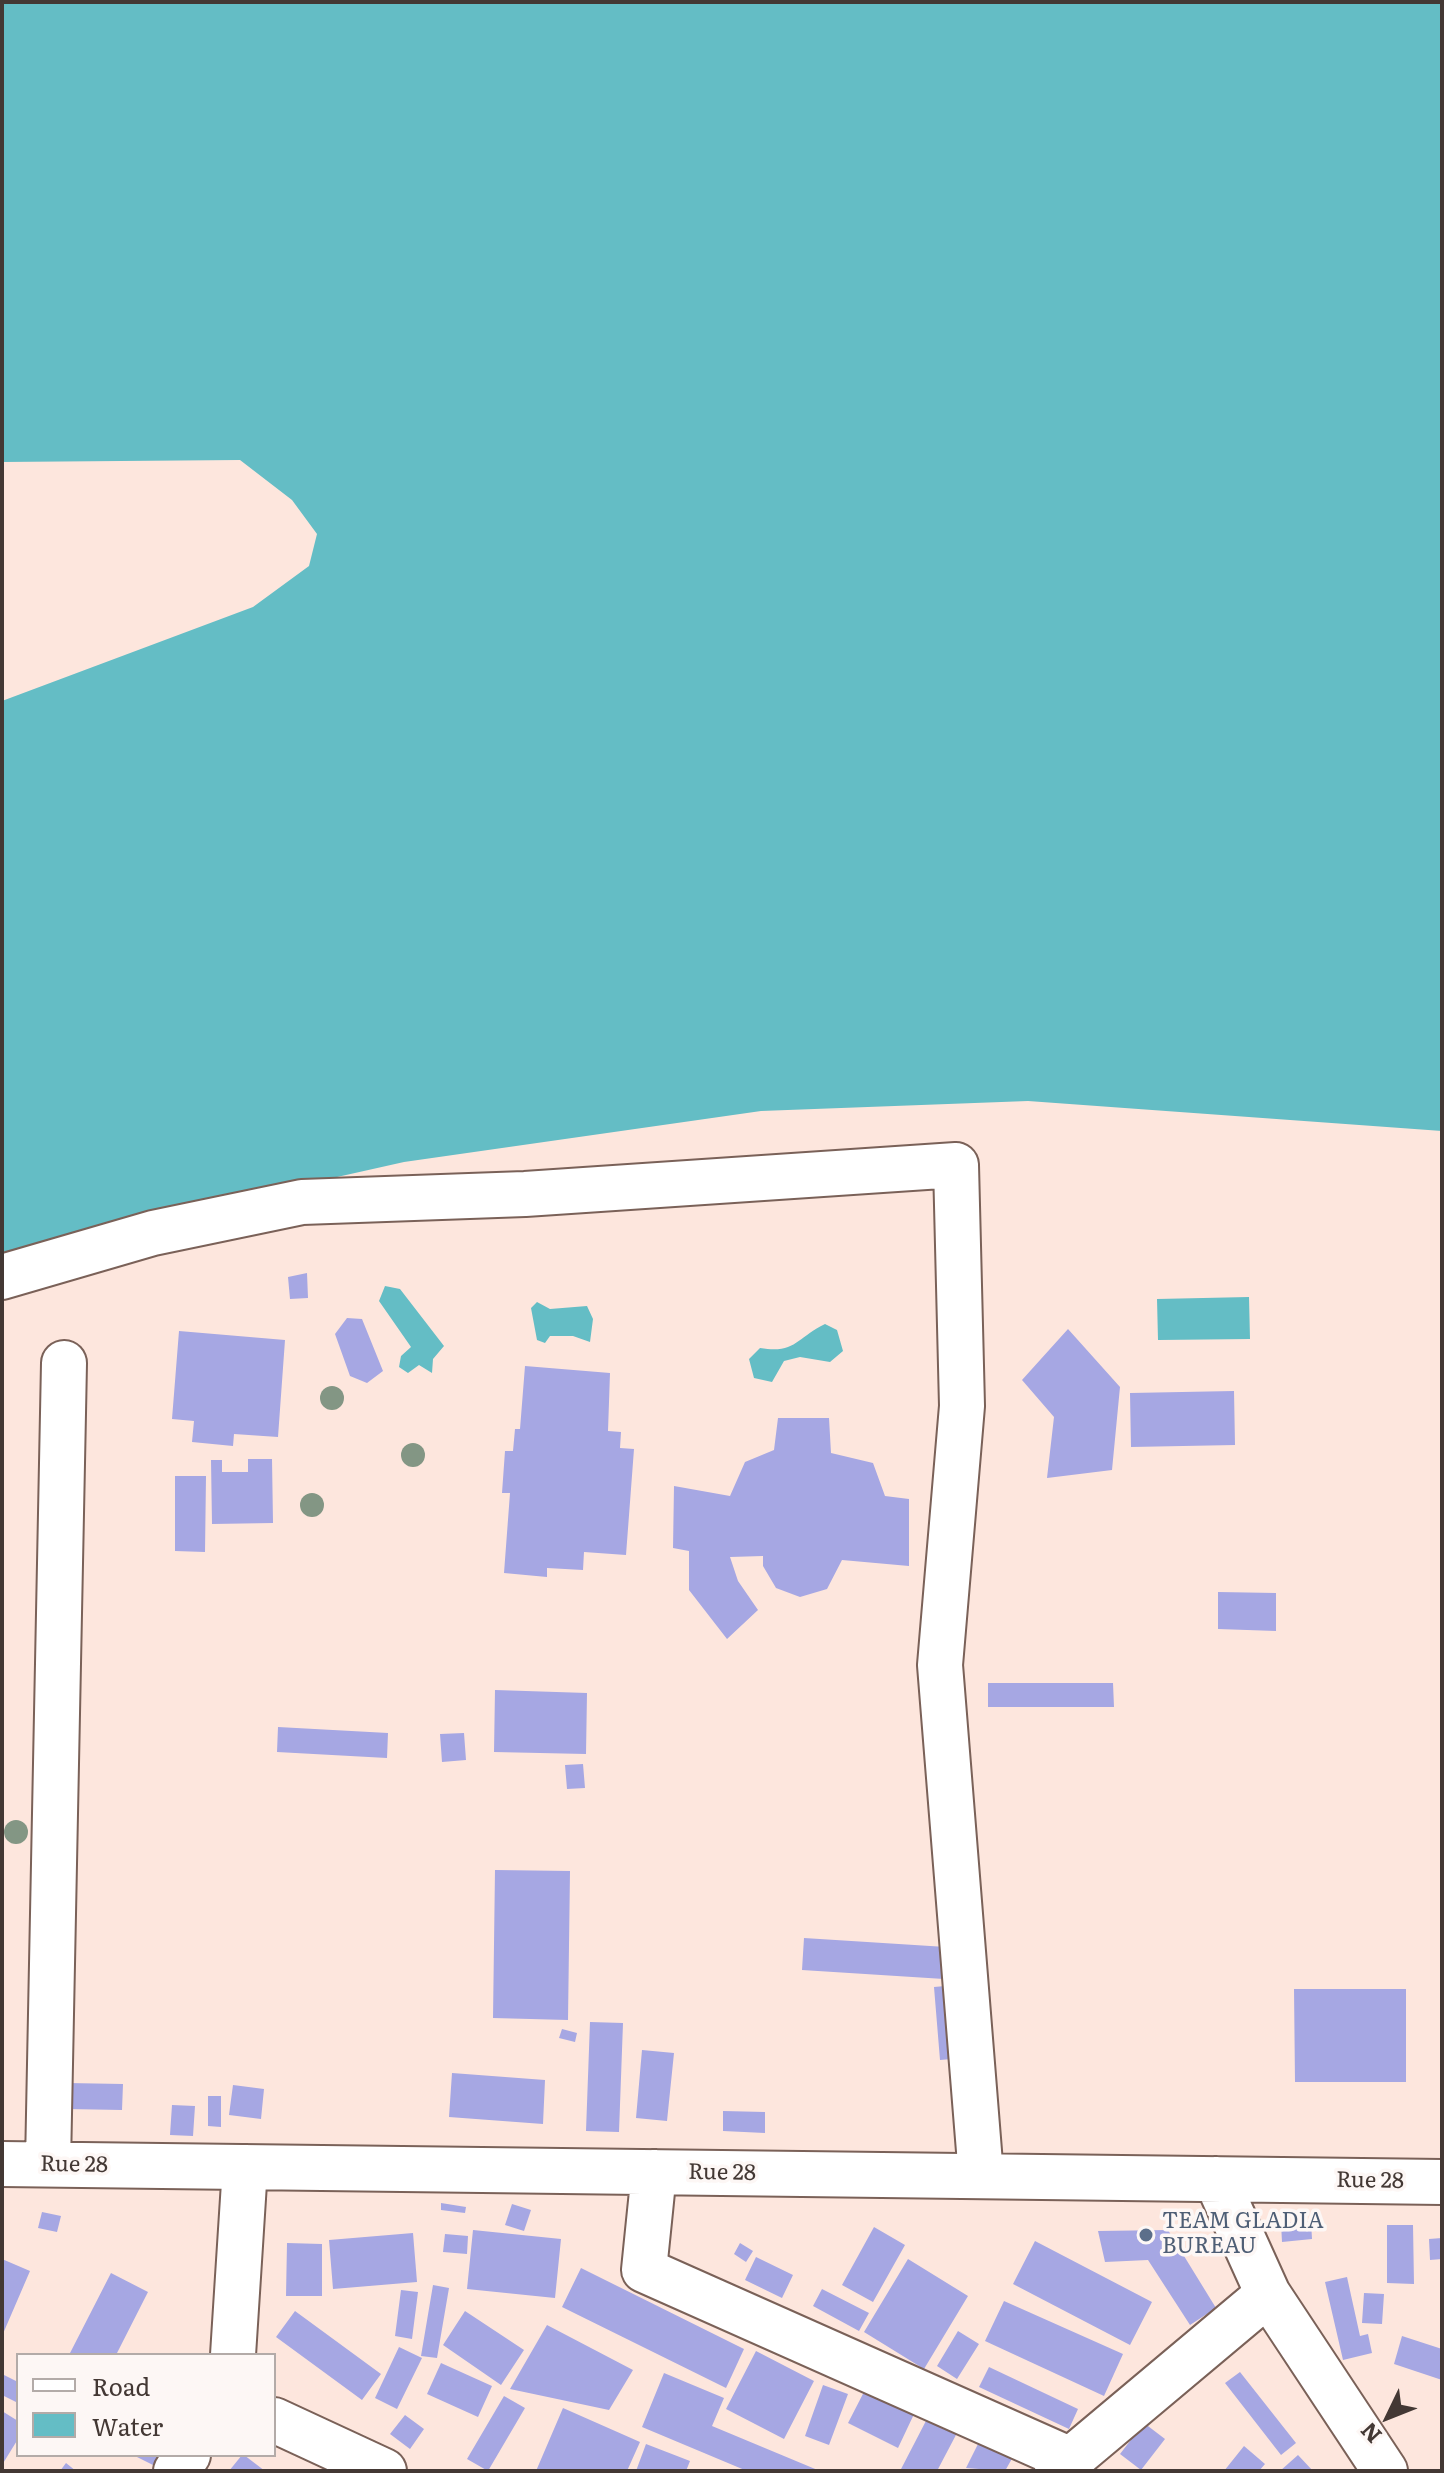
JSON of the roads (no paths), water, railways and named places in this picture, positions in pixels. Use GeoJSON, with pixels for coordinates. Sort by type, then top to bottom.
{"type":"FeatureCollection","features":[{"type":"Feature","properties":{"kind":"street"},"geometry":{"type":"LineString","coordinates":[[2,1277],[153,1233],[302,1202],[525,1194],[956,1165],[962,1406],[940,1665],[981,2176]]}},
{"type":"Feature","properties":{"kind":"street"},"geometry":{"type":"LineString","coordinates":[[48,2164],[64,1363]]}},
{"type":"Feature","properties":{"kind":"street","name":"Rue 28"},"geometry":{"type":"LineString","coordinates":[[2,2164],[1442,2182]]}},
{"type":"Feature","properties":{"kind":"street"},"geometry":{"type":"LineString","coordinates":[[233,2353],[245,2167]]}},
{"type":"Feature","properties":{"kind":"street"},"geometry":{"type":"LineString","coordinates":[[654,2172],[644,2270],[1064,2466],[1268,2294]]}},
{"type":"Feature","properties":{"kind":"street"},"geometry":{"type":"LineString","coordinates":[[1216,2179],[1268,2294],[1385,2471]]}},
{"type":"Feature","properties":{"kind":"street"},"geometry":{"type":"LineString","coordinates":[[276,2421],[384,2471]]}},
{"type":"Feature","properties":{"kind":"water"},"geometry":{"type":"Polygon","coordinates":[[[2,2],[1442,2],[1442,1131],[1028,1101],[761,1111],[404,1162],[239,1199],[2,1290],[2,701],[253,607],[309,566],[317,534],[292,500],[240,460],[2,462],[2,2]]]}},
{"type":"Feature","properties":{"kind":"water"},"geometry":{"type":"Polygon","coordinates":[[[385,1286],[400,1289],[444,1346],[433,1359],[432,1373],[419,1365],[408,1373],[399,1367],[401,1356],[411,1347],[379,1301],[385,1286]]]}},
{"type":"Feature","properties":{"kind":"water"},"geometry":{"type":"Polygon","coordinates":[[[1249,1297],[1250,1339],[1158,1340],[1157,1299],[1249,1297]]]}},
{"type":"Feature","properties":{"kind":"water"},"geometry":{"type":"Polygon","coordinates":[[[537,1302],[550,1309],[587,1306],[593,1319],[590,1342],[573,1336],[550,1336],[545,1343],[537,1340],[531,1308],[537,1302]]]}},
{"type":"Feature","properties":{"kind":"water"},"geometry":{"type":"Polygon","coordinates":[[[825,1324],[837,1330],[843,1351],[830,1362],[800,1357],[784,1361],[772,1382],[754,1378],[749,1359],[760,1348],[789,1347],[825,1324]]]}},
{"type":"Feature","properties":{"kind":"place","name":"TEAM GLADIA BUREAU"},"geometry":{"type":"Point","coordinates":[1146,2235]}}]}
